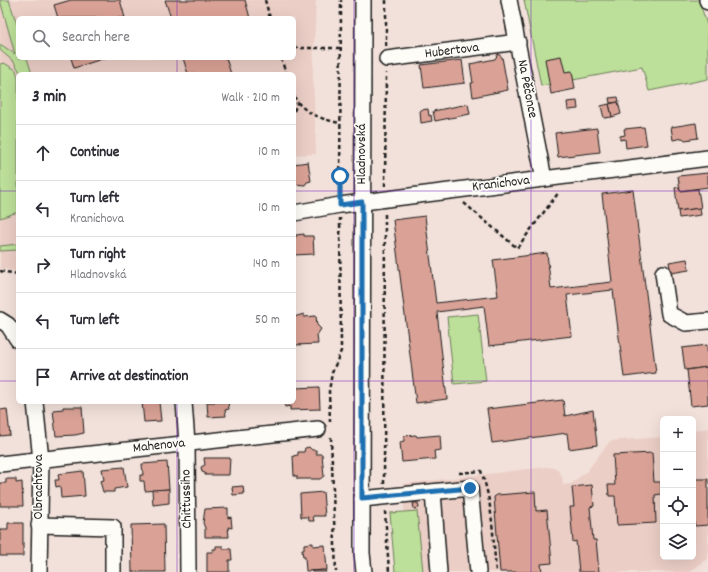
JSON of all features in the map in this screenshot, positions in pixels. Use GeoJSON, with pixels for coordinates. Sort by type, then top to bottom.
{"type":"FeatureCollection","features":[{"type":"Feature","properties":{"kind":"street","name":"Hladnovská"},"geometry":{"type":"LineString","coordinates":[[363,0],[362,498],[364,572]]}},
{"type":"Feature","properties":{"kind":"street","name":"Na Pěčonce"},"geometry":{"type":"LineString","coordinates":[[509,0],[544,178]]}},
{"type":"Feature","properties":{"kind":"street","name":"Hubertova"},"geometry":{"type":"LineString","coordinates":[[387,59],[518,42]]}},
{"type":"Feature","properties":{"kind":"street","name":"Kranichova"},"geometry":{"type":"LineString","coordinates":[[296,212],[544,178],[708,158]]}},
{"type":"Feature","properties":{"kind":"street"},"geometry":{"type":"LineString","coordinates":[[663,273],[669,314],[686,323],[708,321]]}},
{"type":"Feature","properties":{"kind":"street"},"geometry":{"type":"LineString","coordinates":[[0,320],[16,334]]}},
{"type":"Feature","properties":{"kind":"street","name":"Olbrachtova"},"geometry":{"type":"LineString","coordinates":[[34,404],[41,460],[39,572]]}},
{"type":"Feature","properties":{"kind":"street","name":"Chittussiho"},"geometry":{"type":"LineString","coordinates":[[184,404],[187,443],[188,572]]}},
{"type":"Feature","properties":{"kind":"street","name":"Mahenova"},"geometry":{"type":"LineString","coordinates":[[0,464],[187,443],[327,431]]}},
{"type":"Feature","properties":{"kind":"street"},"geometry":{"type":"LineString","coordinates":[[362,498],[470,488],[478,572]]}},
{"type":"Feature","properties":{"kind":"street"},"geometry":{"type":"LineString","coordinates":[[433,492],[439,572]]}},
{"type":"Feature","properties":{"kind":"street"},"geometry":{"type":"LineString","coordinates":[[39,525],[113,526],[113,572]]}},
{"type":"Feature","properties":{"kind":"path"},"geometry":{"type":"LineString","coordinates":[[265,0],[269,16]]}},
{"type":"Feature","properties":{"kind":"path"},"geometry":{"type":"LineString","coordinates":[[336,572],[327,431],[329,391],[332,373],[341,351],[341,0]]}},
{"type":"Feature","properties":{"kind":"path"},"geometry":{"type":"LineString","coordinates":[[386,0],[387,59],[385,175],[384,497],[389,572]]}},
{"type":"Feature","properties":{"kind":"path"},"geometry":{"type":"LineString","coordinates":[[296,48],[341,48]]}},
{"type":"Feature","properties":{"kind":"path"},"geometry":{"type":"LineString","coordinates":[[282,60],[285,72]]}},
{"type":"Feature","properties":{"kind":"path"},"geometry":{"type":"LineString","coordinates":[[297,103],[323,120],[340,123]]}},
{"type":"Feature","properties":{"kind":"path"},"geometry":{"type":"LineString","coordinates":[[378,175],[385,175]]}},
{"type":"Feature","properties":{"kind":"path"},"geometry":{"type":"LineString","coordinates":[[450,191],[517,248],[571,175]]}},
{"type":"Feature","properties":{"kind":"path"},"geometry":{"type":"LineString","coordinates":[[340,176],[349,176]]}},
{"type":"Feature","properties":{"kind":"path"},"geometry":{"type":"LineString","coordinates":[[0,271],[16,274]]}},
{"type":"Feature","properties":{"kind":"shaded area"},"geometry":{"type":"Polygon","coordinates":[[[0,0],[316,0],[313,73],[316,154],[296,155],[296,72],[16,72],[16,272],[0,268],[0,0]]]}},
{"type":"Feature","properties":{"kind":"shaded area"},"geometry":{"type":"Polygon","coordinates":[[[708,428],[708,558],[690,572],[407,572],[403,484],[546,467],[556,468],[562,476],[563,485],[571,484],[587,471],[610,441],[660,437],[660,560],[696,560],[696,430],[708,428]]]}},
{"type":"Feature","properties":{"kind":"green space"},"geometry":{"type":"Polygon","coordinates":[[[0,0],[9,0],[16,22],[16,60],[28,60],[31,72],[20,72],[14,62],[0,50],[0,44],[15,54],[0,0]]]}},
{"type":"Feature","properties":{"kind":"green space"},"geometry":{"type":"Polygon","coordinates":[[[524,0],[699,0],[708,28],[708,79],[649,91],[642,67],[541,86],[524,0]]]}},
{"type":"Feature","properties":{"kind":"green space"},"geometry":{"type":"Polygon","coordinates":[[[4,63],[16,70],[16,72],[16,213],[0,218],[0,64],[4,63]]]}},
{"type":"Feature","properties":{"kind":"green space"},"geometry":{"type":"Polygon","coordinates":[[[16,244],[16,250],[0,251],[0,246],[16,244]]]}},
{"type":"Feature","properties":{"kind":"green space"},"geometry":{"type":"Polygon","coordinates":[[[478,314],[486,381],[454,384],[447,317],[478,314]]]}},
{"type":"Feature","properties":{"kind":"green space"},"geometry":{"type":"Polygon","coordinates":[[[417,511],[423,572],[395,572],[390,513],[417,511]]]}},
{"type":"Feature","properties":{"kind":"building"},"geometry":{"type":"Polygon","coordinates":[[[71,0],[120,0],[124,16],[57,16],[54,5],[71,0]]]}},
{"type":"Feature","properties":{"kind":"building"},"geometry":{"type":"Polygon","coordinates":[[[165,0],[245,0],[249,16],[170,16],[165,0]]]}},
{"type":"Feature","properties":{"kind":"building"},"geometry":{"type":"Polygon","coordinates":[[[498,54],[502,57],[508,90],[473,97],[471,83],[473,83],[470,64],[495,59],[498,54]]]}},
{"type":"Feature","properties":{"kind":"building"},"geometry":{"type":"Polygon","coordinates":[[[561,56],[565,72],[572,71],[575,89],[551,94],[545,59],[561,56]]]}},
{"type":"Feature","properties":{"kind":"building"},"geometry":{"type":"Polygon","coordinates":[[[72,60],[99,60],[74,68],[72,60]]]}},
{"type":"Feature","properties":{"kind":"building"},"geometry":{"type":"Polygon","coordinates":[[[184,60],[227,60],[230,72],[187,72],[184,60]]]}},
{"type":"Feature","properties":{"kind":"building"},"geometry":{"type":"Polygon","coordinates":[[[462,60],[465,83],[424,88],[421,65],[462,60]]]}},
{"type":"Feature","properties":{"kind":"building"},"geometry":{"type":"Polygon","coordinates":[[[618,97],[619,102],[610,103],[609,98],[618,97]]]}},
{"type":"Feature","properties":{"kind":"building"},"geometry":{"type":"Polygon","coordinates":[[[577,101],[578,109],[568,110],[567,102],[577,101]]]}},
{"type":"Feature","properties":{"kind":"building"},"geometry":{"type":"Polygon","coordinates":[[[618,102],[621,114],[612,117],[609,104],[618,102]]]}},
{"type":"Feature","properties":{"kind":"building"},"geometry":{"type":"Polygon","coordinates":[[[468,104],[470,114],[435,121],[433,111],[468,104]]]}},
{"type":"Feature","properties":{"kind":"building"},"geometry":{"type":"Polygon","coordinates":[[[609,104],[612,117],[604,118],[601,106],[609,104]]]}},
{"type":"Feature","properties":{"kind":"building"},"geometry":{"type":"Polygon","coordinates":[[[428,109],[429,116],[431,115],[432,121],[421,123],[420,110],[428,109]]]}},
{"type":"Feature","properties":{"kind":"building"},"geometry":{"type":"Polygon","coordinates":[[[696,123],[698,138],[673,140],[671,127],[696,123]]]}},
{"type":"Feature","properties":{"kind":"building"},"geometry":{"type":"Polygon","coordinates":[[[644,127],[647,145],[626,148],[625,139],[620,140],[620,136],[625,135],[624,129],[644,127]]]}},
{"type":"Feature","properties":{"kind":"building"},"geometry":{"type":"Polygon","coordinates":[[[597,128],[600,152],[558,157],[555,133],[597,128]]]}},
{"type":"Feature","properties":{"kind":"building"},"geometry":{"type":"Polygon","coordinates":[[[308,162],[311,181],[307,182],[305,185],[296,184],[296,164],[308,162]]]}},
{"type":"Feature","properties":{"kind":"building"},"geometry":{"type":"Polygon","coordinates":[[[708,173],[708,187],[680,191],[678,176],[708,173]]]}},
{"type":"Feature","properties":{"kind":"building"},"geometry":{"type":"Polygon","coordinates":[[[679,187],[680,191],[698,189],[701,208],[678,211],[675,188],[679,187]]]}},
{"type":"Feature","properties":{"kind":"building"},"geometry":{"type":"Polygon","coordinates":[[[633,190],[656,373],[624,377],[613,290],[567,295],[572,336],[489,346],[484,306],[437,312],[447,399],[416,403],[393,220],[425,216],[436,303],[498,296],[493,260],[547,253],[551,289],[612,282],[602,194],[633,190]]]}},
{"type":"Feature","properties":{"kind":"building"},"geometry":{"type":"Polygon","coordinates":[[[700,208],[701,215],[679,218],[678,211],[700,208]]]}},
{"type":"Feature","properties":{"kind":"building"},"geometry":{"type":"Polygon","coordinates":[[[304,234],[304,236],[313,236],[314,254],[296,255],[296,235],[304,234]]]}},
{"type":"Feature","properties":{"kind":"building"},"geometry":{"type":"Polygon","coordinates":[[[687,259],[689,270],[671,273],[669,262],[687,259]]]}},
{"type":"Feature","properties":{"kind":"building"},"geometry":{"type":"Polygon","coordinates":[[[304,314],[304,317],[316,316],[317,325],[321,329],[317,335],[318,344],[296,345],[296,316],[304,314]]]}},
{"type":"Feature","properties":{"kind":"building"},"geometry":{"type":"Polygon","coordinates":[[[707,345],[708,367],[685,370],[682,348],[707,345]]]}},
{"type":"Feature","properties":{"kind":"building"},"geometry":{"type":"Polygon","coordinates":[[[707,367],[708,404],[691,406],[687,370],[707,367]]]}},
{"type":"Feature","properties":{"kind":"building"},"geometry":{"type":"Polygon","coordinates":[[[319,387],[320,409],[290,410],[290,406],[285,407],[284,404],[296,404],[296,388],[319,387]]]}},
{"type":"Feature","properties":{"kind":"building"},"geometry":{"type":"Polygon","coordinates":[[[563,400],[565,416],[593,410],[597,445],[569,449],[567,433],[492,443],[487,409],[563,400]]]}},
{"type":"Feature","properties":{"kind":"building"},"geometry":{"type":"Polygon","coordinates":[[[142,404],[159,404],[161,421],[144,422],[142,404]]]}},
{"type":"Feature","properties":{"kind":"building"},"geometry":{"type":"Polygon","coordinates":[[[207,404],[228,404],[229,409],[225,410],[226,416],[208,417],[207,404]]]}},
{"type":"Feature","properties":{"kind":"building"},"geometry":{"type":"Polygon","coordinates":[[[63,407],[82,407],[84,433],[56,436],[53,410],[63,409],[63,407]]]}},
{"type":"Feature","properties":{"kind":"building"},"geometry":{"type":"Polygon","coordinates":[[[7,409],[10,435],[0,436],[0,410],[7,409]]]}},
{"type":"Feature","properties":{"kind":"building"},"geometry":{"type":"Polygon","coordinates":[[[416,435],[417,437],[440,435],[441,450],[434,451],[435,459],[402,462],[400,442],[404,441],[404,436],[416,435]]]}},
{"type":"Feature","properties":{"kind":"building"},"geometry":{"type":"Polygon","coordinates":[[[309,447],[312,450],[316,450],[316,454],[322,454],[324,476],[320,479],[297,479],[297,476],[294,476],[293,456],[298,455],[298,452],[304,452],[305,448],[309,447]]]}},
{"type":"Feature","properties":{"kind":"building"},"geometry":{"type":"Polygon","coordinates":[[[652,453],[654,482],[660,482],[660,494],[655,495],[656,523],[617,525],[615,496],[609,496],[608,485],[615,485],[613,455],[652,453]]]}},
{"type":"Feature","properties":{"kind":"building"},"geometry":{"type":"Polygon","coordinates":[[[204,458],[230,458],[229,475],[205,475],[205,473],[202,472],[201,467],[205,465],[204,458]]]}},
{"type":"Feature","properties":{"kind":"building"},"geometry":{"type":"Polygon","coordinates":[[[167,462],[169,489],[145,491],[144,481],[140,481],[140,475],[143,475],[142,464],[167,462]]]}},
{"type":"Feature","properties":{"kind":"building"},"geometry":{"type":"Polygon","coordinates":[[[124,467],[127,487],[114,489],[114,492],[103,492],[100,481],[104,480],[102,469],[124,467]]]}},
{"type":"Feature","properties":{"kind":"building"},"geometry":{"type":"Polygon","coordinates":[[[83,471],[85,496],[61,498],[60,486],[56,487],[55,480],[59,480],[58,474],[83,471]]]}},
{"type":"Feature","properties":{"kind":"building"},"geometry":{"type":"Polygon","coordinates":[[[6,479],[16,479],[16,483],[22,482],[23,506],[0,506],[0,483],[6,483],[6,479]]]}},
{"type":"Feature","properties":{"kind":"building"},"geometry":{"type":"Polygon","coordinates":[[[696,479],[708,479],[708,525],[696,526],[696,479]]]}},
{"type":"Feature","properties":{"kind":"building"},"geometry":{"type":"Polygon","coordinates":[[[592,485],[594,506],[590,507],[593,540],[596,540],[599,572],[579,572],[576,541],[573,542],[570,507],[574,507],[572,487],[592,485]]]}},
{"type":"Feature","properties":{"kind":"building"},"geometry":{"type":"Polygon","coordinates":[[[243,486],[244,494],[233,495],[232,487],[243,486]]]}},
{"type":"Feature","properties":{"kind":"building"},"geometry":{"type":"Polygon","coordinates":[[[169,489],[169,503],[153,505],[152,490],[169,489]]]}},
{"type":"Feature","properties":{"kind":"building"},"geometry":{"type":"Polygon","coordinates":[[[323,492],[325,516],[313,516],[314,521],[309,521],[308,517],[301,517],[300,494],[323,492]]]}},
{"type":"Feature","properties":{"kind":"building"},"geometry":{"type":"Polygon","coordinates":[[[535,492],[536,511],[547,510],[552,563],[541,564],[542,572],[500,572],[494,497],[497,495],[535,492]]]}},
{"type":"Feature","properties":{"kind":"building"},"geometry":{"type":"Polygon","coordinates":[[[413,503],[418,503],[419,508],[414,509],[413,503]]]}},
{"type":"Feature","properties":{"kind":"building"},"geometry":{"type":"Polygon","coordinates":[[[228,508],[228,518],[231,517],[232,528],[228,527],[229,537],[205,537],[205,528],[203,523],[205,509],[228,508]]]}},
{"type":"Feature","properties":{"kind":"building"},"geometry":{"type":"Polygon","coordinates":[[[8,523],[23,523],[23,556],[0,556],[0,529],[8,529],[8,523]]]}},
{"type":"Feature","properties":{"kind":"building"},"geometry":{"type":"Polygon","coordinates":[[[164,524],[165,572],[132,572],[131,525],[164,524]]]}},
{"type":"Feature","properties":{"kind":"building"},"geometry":{"type":"Polygon","coordinates":[[[313,543],[313,546],[325,545],[327,570],[306,571],[305,557],[303,557],[302,550],[304,550],[304,544],[313,543]]]}},
{"type":"Feature","properties":{"kind":"building"},"geometry":{"type":"Polygon","coordinates":[[[216,546],[223,546],[223,549],[231,549],[232,560],[229,560],[229,572],[207,572],[207,552],[213,552],[213,549],[216,549],[216,546]]]}},
{"type":"Feature","properties":{"kind":"building"},"geometry":{"type":"Polygon","coordinates":[[[325,570],[326,572],[311,571],[325,570]]]}},
{"type":"Feature","properties":{"kind":"route"},"geometry":{"type":"LineString","coordinates":[[340,176],[340,205],[362,202],[362,498],[470,488]]}}]}
